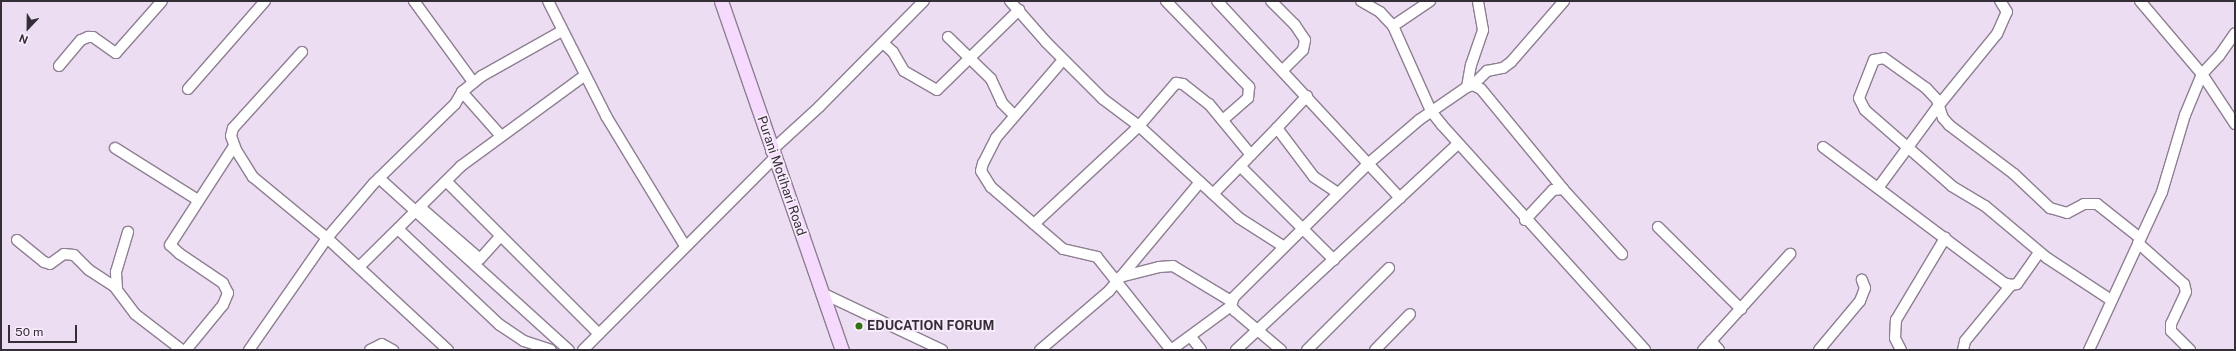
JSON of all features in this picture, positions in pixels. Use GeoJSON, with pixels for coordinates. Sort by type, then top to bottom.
{"type":"FeatureCollection","features":[{"type":"Feature","properties":{"kind":"main road","name":"Purani Motihari Road"},"geometry":{"type":"LineString","coordinates":[[721,1],[773,155],[842,350]]}},
{"type":"Feature","properties":{"kind":"street"},"geometry":{"type":"LineString","coordinates":[[59,66],[81,40],[88,37],[93,37],[116,53],[162,1]]}},
{"type":"Feature","properties":{"kind":"street"},"geometry":{"type":"LineString","coordinates":[[188,89],[265,1]]}},
{"type":"Feature","properties":{"kind":"street"},"geometry":{"type":"LineString","coordinates":[[414,1],[473,82]]}},
{"type":"Feature","properties":{"kind":"street"},"geometry":{"type":"LineString","coordinates":[[548,1],[584,76],[617,137],[685,246]]}},
{"type":"Feature","properties":{"kind":"street"},"geometry":{"type":"LineString","coordinates":[[583,350],[924,1]]}},
{"type":"Feature","properties":{"kind":"street"},"geometry":{"type":"LineString","coordinates":[[1010,1],[1063,60],[1110,106],[1139,126],[1239,218],[1282,246]]}},
{"type":"Feature","properties":{"kind":"street"},"geometry":{"type":"LineString","coordinates":[[1166,1],[1249,87],[1248,98],[1223,120]]}},
{"type":"Feature","properties":{"kind":"street"},"geometry":{"type":"LineString","coordinates":[[1217,1],[1283,70],[1400,198]]}},
{"type":"Feature","properties":{"kind":"street"},"geometry":{"type":"LineString","coordinates":[[1271,1],[1295,25],[1305,40],[1303,50],[1283,70]]}},
{"type":"Feature","properties":{"kind":"street"},"geometry":{"type":"LineString","coordinates":[[1393,26],[1430,1]]}},
{"type":"Feature","properties":{"kind":"street"},"geometry":{"type":"LineString","coordinates":[[1470,86],[1471,65],[1483,30],[1478,1]]}},
{"type":"Feature","properties":{"kind":"street"},"geometry":{"type":"LineString","coordinates":[[1063,60],[1015,116],[990,149],[981,171],[991,187],[1062,249],[1097,257],[1118,280],[1171,350],[1191,337],[1231,304],[1282,246],[1369,163],[1431,111],[1470,86],[1487,71],[1503,68],[1511,62],[1564,1]]}},
{"type":"Feature","properties":{"kind":"street"},"geometry":{"type":"LineString","coordinates":[[1878,188],[2006,19],[2007,12],[2000,1]]}},
{"type":"Feature","properties":{"kind":"street"},"geometry":{"type":"LineString","coordinates":[[2140,1],[2202,74],[2235,124]]}},
{"type":"Feature","properties":{"kind":"street"},"geometry":{"type":"LineString","coordinates":[[1366,2],[1380,12],[1393,26],[1431,111],[1525,220],[1643,349]]}},
{"type":"Feature","properties":{"kind":"street"},"geometry":{"type":"LineString","coordinates":[[883,43],[893,52],[904,71],[937,90],[1019,10]]}},
{"type":"Feature","properties":{"kind":"street"},"geometry":{"type":"LineString","coordinates":[[249,350],[327,238],[379,178],[456,104],[462,92],[473,82],[562,31]]}},
{"type":"Feature","properties":{"kind":"street"},"geometry":{"type":"LineString","coordinates":[[2089,350],[2162,192],[2185,115],[2202,74],[2219,56],[2235,34]]}},
{"type":"Feature","properties":{"kind":"street"},"geometry":{"type":"LineString","coordinates":[[948,37],[991,79],[1002,103],[1015,116]]}},
{"type":"Feature","properties":{"kind":"street"},"geometry":{"type":"LineString","coordinates":[[302,52],[236,124],[231,136],[234,146],[254,177],[327,238],[448,350]]}},
{"type":"Feature","properties":{"kind":"street"},"geometry":{"type":"LineString","coordinates":[[2111,300],[2039,252],[1985,206],[1952,186],[1860,104],[1861,90],[1874,60],[1884,58],[1933,94],[1949,125],[2014,174],[2050,208],[2067,213],[2084,204],[2097,204],[2139,241],[2184,284],[2186,292],[2171,324],[2171,332],[2190,350]]}},
{"type":"Feature","properties":{"kind":"street"},"geometry":{"type":"LineString","coordinates":[[359,267],[466,162],[584,76]]}},
{"type":"Feature","properties":{"kind":"street"},"geometry":{"type":"LineString","coordinates":[[1034,224],[1139,126],[1176,83],[1183,84],[1193,91],[1223,120],[1251,155]]}},
{"type":"Feature","properties":{"kind":"street"},"geometry":{"type":"LineString","coordinates":[[1470,86],[1482,89],[1509,120],[1563,189],[1622,254]]}},
{"type":"Feature","properties":{"kind":"street"},"geometry":{"type":"LineString","coordinates":[[462,92],[501,136]]}},
{"type":"Feature","properties":{"kind":"street"},"geometry":{"type":"LineString","coordinates":[[1213,194],[1307,96]]}},
{"type":"Feature","properties":{"kind":"street"},"geometry":{"type":"LineString","coordinates":[[1277,128],[1314,177],[1338,193]]}},
{"type":"Feature","properties":{"kind":"street"},"geometry":{"type":"LineString","coordinates":[[1236,350],[1458,144]]}},
{"type":"Feature","properties":{"kind":"street"},"geometry":{"type":"LineString","coordinates":[[186,350],[223,305],[228,293],[223,283],[180,254],[170,244],[234,146]]}},
{"type":"Feature","properties":{"kind":"street"},"geometry":{"type":"LineString","coordinates":[[1823,147],[1944,238],[2011,285]]}},
{"type":"Feature","properties":{"kind":"street"},"geometry":{"type":"LineString","coordinates":[[115,148],[198,200]]}},
{"type":"Feature","properties":{"kind":"street"},"geometry":{"type":"LineString","coordinates":[[1240,166],[1334,260]]}},
{"type":"Feature","properties":{"kind":"street"},"geometry":{"type":"LineString","coordinates":[[379,178],[480,259],[500,237]]}},
{"type":"Feature","properties":{"kind":"street"},"geometry":{"type":"LineString","coordinates":[[447,182],[500,237],[599,334]]}},
{"type":"Feature","properties":{"kind":"street"},"geometry":{"type":"LineString","coordinates":[[1040,350],[1118,280],[1200,182]]}},
{"type":"Feature","properties":{"kind":"street"},"geometry":{"type":"LineString","coordinates":[[1525,220],[1553,190],[1563,189]]}},
{"type":"Feature","properties":{"kind":"street"},"geometry":{"type":"LineString","coordinates":[[418,210],[569,350]]}},
{"type":"Feature","properties":{"kind":"street"},"geometry":{"type":"LineString","coordinates":[[1658,227],[1740,309]]}},
{"type":"Feature","properties":{"kind":"street"},"geometry":{"type":"LineString","coordinates":[[398,229],[500,325],[524,341],[551,350]]}},
{"type":"Feature","properties":{"kind":"street"},"geometry":{"type":"LineString","coordinates":[[116,288],[116,272],[128,232]]}},
{"type":"Feature","properties":{"kind":"street"},"geometry":{"type":"LineString","coordinates":[[1901,350],[1895,338],[1896,320],[1944,238]]}},
{"type":"Feature","properties":{"kind":"street"},"geometry":{"type":"LineString","coordinates":[[17,240],[44,262],[50,264],[64,254],[74,256],[116,288],[135,314],[182,350]]}},
{"type":"Feature","properties":{"kind":"street"},"geometry":{"type":"LineString","coordinates":[[1963,350],[1965,341],[2011,285],[2022,278],[2039,252]]}},
{"type":"Feature","properties":{"kind":"street"},"geometry":{"type":"LineString","coordinates":[[1703,350],[1790,254]]}},
{"type":"Feature","properties":{"kind":"street"},"geometry":{"type":"LineString","coordinates":[[1118,280],[1159,267],[1173,266],[1231,304],[1257,331],[1281,350]]}},
{"type":"Feature","properties":{"kind":"street"},"geometry":{"type":"LineString","coordinates":[[1307,350],[1390,268]]}},
{"type":"Feature","properties":{"kind":"street"},"geometry":{"type":"LineString","coordinates":[[1819,350],[1860,301],[1865,288],[1862,280]]}},
{"type":"Feature","properties":{"kind":"street"},"geometry":{"type":"LineString","coordinates":[[822,293],[942,350]]}},
{"type":"Feature","properties":{"kind":"street"},"geometry":{"type":"LineString","coordinates":[[1375,350],[1410,314]]}},
{"type":"Feature","properties":{"kind":"street"},"geometry":{"type":"LineString","coordinates":[[1191,337],[1201,350]]}},
{"type":"Feature","properties":{"kind":"street"},"geometry":{"type":"LineString","coordinates":[[1711,341],[1718,350]]}},
{"type":"Feature","properties":{"kind":"street"},"geometry":{"type":"LineString","coordinates":[[591,342],[598,350]]}},
{"type":"Feature","properties":{"kind":"street"},"geometry":{"type":"LineString","coordinates":[[370,350],[382,344],[393,350]]}},
{"type":"Feature","properties":{"kind":"place","name":"EDUCATION FORUM"},"geometry":{"type":"Point","coordinates":[859,326]}}]}
